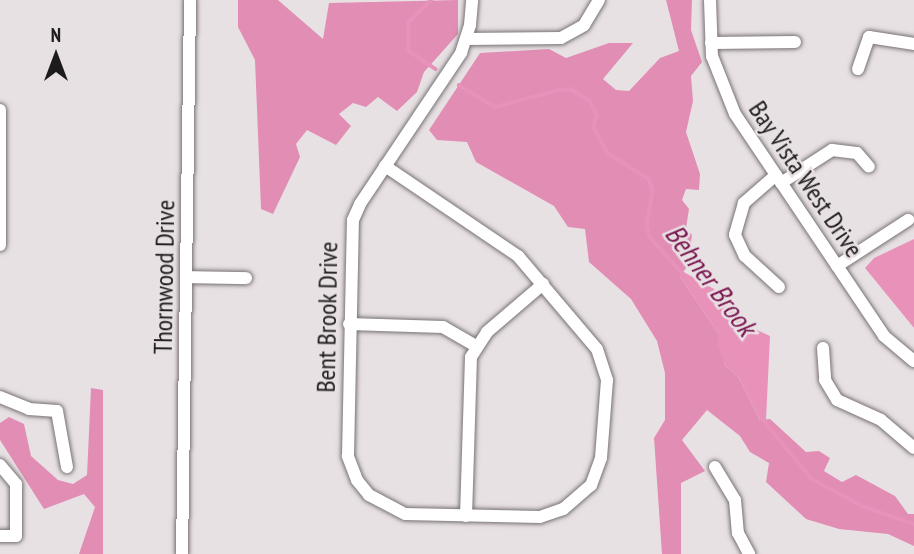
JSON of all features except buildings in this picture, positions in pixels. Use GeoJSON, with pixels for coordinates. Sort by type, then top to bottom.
{"type":"FeatureCollection","features":[{"type":"Feature","properties":{"kind":"street","name":"Thornwood Drive"},"geometry":{"type":"LineString","coordinates":[[182,554],[190,0]]}},
{"type":"Feature","properties":{"kind":"street","name":"Bent Brook Drive"},"geometry":{"type":"LineString","coordinates":[[466,516],[405,514],[369,495],[352,471],[347,451],[352,224],[385,166],[466,39],[472,0]]}},
{"type":"Feature","properties":{"kind":"street"},"geometry":{"type":"LineString","coordinates":[[466,39],[561,38],[584,25],[599,0]]}},
{"type":"Feature","properties":{"kind":"street","name":"Bay Vista West Drive"},"geometry":{"type":"LineString","coordinates":[[710,0],[711,43],[724,94],[884,336],[914,361]]}},
{"type":"Feature","properties":{"kind":"street"},"geometry":{"type":"LineString","coordinates":[[858,69],[869,37],[914,44]]}},
{"type":"Feature","properties":{"kind":"street"},"geometry":{"type":"LineString","coordinates":[[711,43],[795,42]]}},
{"type":"Feature","properties":{"kind":"street"},"geometry":{"type":"LineString","coordinates":[[0,110],[0,245]]}},
{"type":"Feature","properties":{"kind":"street"},"geometry":{"type":"LineString","coordinates":[[779,287],[743,253],[735,235],[744,204],[778,179],[832,150],[857,153],[869,167]]}},
{"type":"Feature","properties":{"kind":"street"},"geometry":{"type":"LineString","coordinates":[[385,166],[518,256],[543,284],[591,340],[606,375],[600,463],[591,485],[573,502],[540,517],[466,516],[468,375],[476,346],[543,284]]}},
{"type":"Feature","properties":{"kind":"street"},"geometry":{"type":"LineString","coordinates":[[837,266],[908,220]]}},
{"type":"Feature","properties":{"kind":"street"},"geometry":{"type":"LineString","coordinates":[[186,277],[246,278]]}},
{"type":"Feature","properties":{"kind":"street"},"geometry":{"type":"LineString","coordinates":[[349,324],[443,327],[476,346]]}},
{"type":"Feature","properties":{"kind":"street"},"geometry":{"type":"LineString","coordinates":[[823,348],[825,380],[837,400],[881,420],[914,447]]}},
{"type":"Feature","properties":{"kind":"street"},"geometry":{"type":"LineString","coordinates":[[0,397],[29,409],[57,411],[67,467]]}},
{"type":"Feature","properties":{"kind":"street"},"geometry":{"type":"LineString","coordinates":[[0,465],[15,480],[16,536],[0,536]]}},
{"type":"Feature","properties":{"kind":"street"},"geometry":{"type":"LineString","coordinates":[[715,467],[728,491],[729,509],[735,516],[749,554]]}},
{"type":"Feature","properties":{"kind":"shaded area"},"geometry":{"type":"Polygon","coordinates":[[[238,0],[278,0],[323,39],[329,3],[458,0],[458,34],[424,72],[417,92],[397,111],[378,97],[366,107],[353,103],[339,114],[351,126],[336,145],[307,130],[296,144],[300,157],[273,214],[261,209],[255,60],[238,27],[238,0]]]}},
{"type":"Feature","properties":{"kind":"shaded area"},"geometry":{"type":"Polygon","coordinates":[[[666,0],[692,0],[691,30],[702,62],[691,76],[693,101],[686,132],[700,174],[699,190],[686,189],[682,200],[689,209],[686,228],[692,235],[688,265],[680,277],[719,334],[725,365],[739,378],[760,420],[770,419],[806,452],[819,451],[830,458],[824,471],[842,482],[856,475],[895,496],[908,514],[914,514],[914,546],[888,534],[839,529],[806,519],[766,482],[769,463],[750,452],[740,436],[707,410],[682,440],[705,471],[681,483],[681,554],[662,554],[654,438],[665,420],[665,373],[657,341],[631,299],[589,262],[585,229],[568,227],[554,206],[476,162],[467,142],[437,140],[429,130],[480,53],[549,49],[566,58],[609,43],[633,43],[603,79],[616,90],[629,91],[660,58],[679,51],[666,0]]]}},
{"type":"Feature","properties":{"kind":"shaded area"},"geometry":{"type":"Polygon","coordinates":[[[914,239],[914,328],[865,268],[874,258],[914,239]]]}},
{"type":"Feature","properties":{"kind":"shaded area"},"geometry":{"type":"Polygon","coordinates":[[[682,271],[714,289],[749,326],[770,336],[766,420],[770,429],[760,420],[739,378],[725,365],[717,343],[719,334],[680,277],[682,271]]]}},
{"type":"Feature","properties":{"kind":"shaded area"},"geometry":{"type":"Polygon","coordinates":[[[91,388],[103,390],[103,554],[79,554],[95,507],[84,494],[44,509],[0,440],[0,423],[9,417],[24,424],[31,456],[58,480],[73,484],[87,475],[91,388]]]}},
{"type":"Feature","properties":{"kind":"waterway","name":"Behner Brook"},"geometry":{"type":"LineString","coordinates":[[432,0],[409,23],[409,51],[436,69]]}},
{"type":"Feature","properties":{"kind":"waterway","name":"Behner Brook"},"geometry":{"type":"LineString","coordinates":[[459,85],[495,107],[571,89],[590,101],[597,115],[594,127],[608,153],[649,179],[653,191],[647,224],[650,237],[683,274]]}},
{"type":"Feature","properties":{"kind":"waterway","name":"Behner Brook"},"geometry":{"type":"LineString","coordinates":[[769,427],[812,479],[862,506],[914,524]]}}]}
